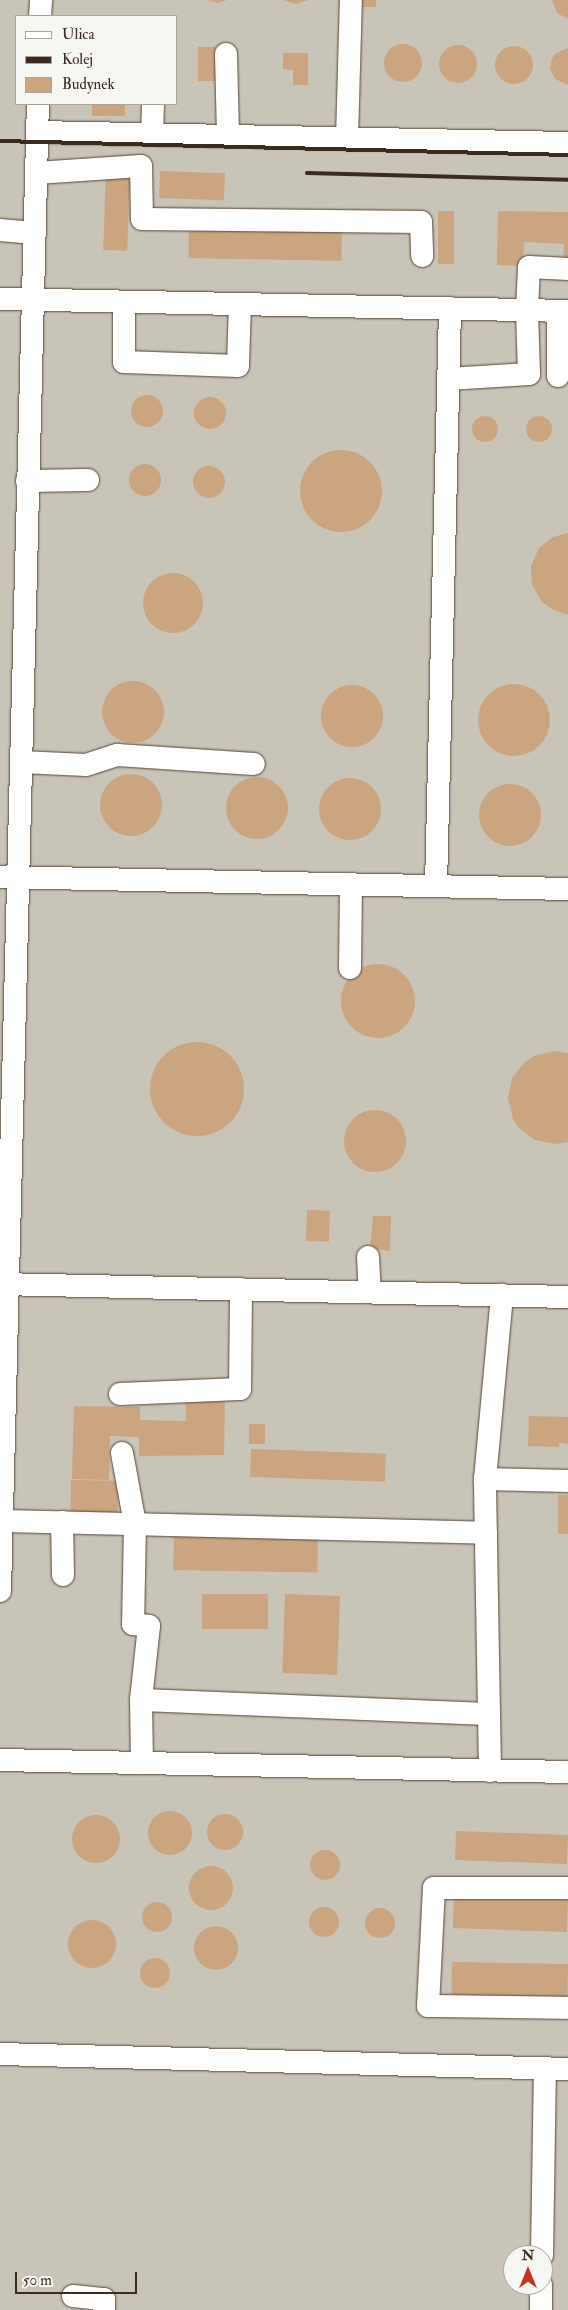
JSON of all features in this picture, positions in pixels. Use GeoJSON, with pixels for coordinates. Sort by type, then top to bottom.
{"type":"FeatureCollection","features":[{"type":"Feature","properties":{"kind":"lane"},"geometry":{"type":"LineString","coordinates":[[40,15],[41,0]]}},
{"type":"Feature","properties":{"kind":"lane"},"geometry":{"type":"LineString","coordinates":[[347,139],[351,0]]}},
{"type":"Feature","properties":{"kind":"lane"},"geometry":{"type":"LineString","coordinates":[[226,54],[228,136]]}},
{"type":"Feature","properties":{"kind":"lane"},"geometry":{"type":"LineString","coordinates":[[0,1591],[9,877],[21,762],[31,300],[38,105]]}},
{"type":"Feature","properties":{"kind":"lane"},"geometry":{"type":"LineString","coordinates":[[152,134],[153,105]]}},
{"type":"Feature","properties":{"kind":"lane"},"geometry":{"type":"LineString","coordinates":[[37,132],[568,143]]}},
{"type":"Feature","properties":{"kind":"lane"},"geometry":{"type":"LineString","coordinates":[[36,173],[141,166],[142,219],[421,222],[422,256]]}},
{"type":"Feature","properties":{"kind":"lane"},"geometry":{"type":"LineString","coordinates":[[0,230],[34,233]]}},
{"type":"Feature","properties":{"kind":"lane"},"geometry":{"type":"LineString","coordinates":[[529,374],[527,310],[529,267],[568,269]]}},
{"type":"Feature","properties":{"kind":"lane"},"geometry":{"type":"LineString","coordinates":[[0,299],[563,311],[563,377],[529,374],[448,379]]}},
{"type":"Feature","properties":{"kind":"lane"},"geometry":{"type":"LineString","coordinates":[[124,302],[124,362],[238,366],[240,304]]}},
{"type":"Feature","properties":{"kind":"lane"},"geometry":{"type":"LineString","coordinates":[[436,886],[450,308]]}},
{"type":"Feature","properties":{"kind":"lane"},"geometry":{"type":"LineString","coordinates":[[27,481],[88,480]]}},
{"type":"Feature","properties":{"kind":"lane"},"geometry":{"type":"LineString","coordinates":[[21,762],[86,765],[117,755],[254,764]]}},
{"type":"Feature","properties":{"kind":"lane"},"geometry":{"type":"LineString","coordinates":[[9,877],[568,889]]}},
{"type":"Feature","properties":{"kind":"lane"},"geometry":{"type":"LineString","coordinates":[[350,968],[351,884]]}},
{"type":"Feature","properties":{"kind":"lane"},"geometry":{"type":"LineString","coordinates":[[368,1257],[370,1292]]}},
{"type":"Feature","properties":{"kind":"lane"},"geometry":{"type":"LineString","coordinates":[[4,1284],[568,1296]]}},
{"type":"Feature","properties":{"kind":"lane"},"geometry":{"type":"LineString","coordinates":[[120,1394],[240,1389],[241,1289]]}},
{"type":"Feature","properties":{"kind":"lane"},"geometry":{"type":"LineString","coordinates":[[490,1771],[486,1479],[502,1295]]}},
{"type":"Feature","properties":{"kind":"lane"},"geometry":{"type":"LineString","coordinates":[[122,1453],[135,1524],[133,1624],[149,1626],[141,1700],[142,1763]]}},
{"type":"Feature","properties":{"kind":"lane"},"geometry":{"type":"LineString","coordinates":[[486,1479],[568,1481]]}},
{"type":"Feature","properties":{"kind":"lane"},"geometry":{"type":"LineString","coordinates":[[2,1521],[486,1533]]}},
{"type":"Feature","properties":{"kind":"lane"},"geometry":{"type":"LineString","coordinates":[[62,1522],[63,1575]]}},
{"type":"Feature","properties":{"kind":"lane"},"geometry":{"type":"LineString","coordinates":[[141,1700],[489,1714]]}},
{"type":"Feature","properties":{"kind":"lane"},"geometry":{"type":"LineString","coordinates":[[0,1760],[568,1772]]}},
{"type":"Feature","properties":{"kind":"lane"},"geometry":{"type":"LineString","coordinates":[[568,1888],[434,1888],[428,2006],[568,2008]]}},
{"type":"Feature","properties":{"kind":"lane"},"geometry":{"type":"LineString","coordinates":[[0,2054],[568,2069]]}},
{"type":"Feature","properties":{"kind":"lane"},"geometry":{"type":"LineString","coordinates":[[542,2245],[545,2069]]}},
{"type":"Feature","properties":{"kind":"lane"},"geometry":{"type":"LineString","coordinates":[[541,2295],[541,2310]]}},
{"type":"Feature","properties":{"kind":"lane"},"geometry":{"type":"LineString","coordinates":[[73,2296],[104,2298],[104,2310]]}},
{"type":"Feature","properties":{"kind":"shaded area"},"geometry":{"type":"Polygon","coordinates":[[[0,0],[568,0],[568,2310],[0,2310],[0,0]]]}},
{"type":"Feature","properties":{"kind":"building"},"geometry":{"type":"Polygon","coordinates":[[[207,0],[227,0],[218,3],[207,0]]]}},
{"type":"Feature","properties":{"kind":"building"},"geometry":{"type":"Polygon","coordinates":[[[283,0],[308,0],[296,4],[283,0]]]}},
{"type":"Feature","properties":{"kind":"building"},"geometry":{"type":"Polygon","coordinates":[[[359,0],[376,0],[376,7],[359,7],[359,0]]]}},
{"type":"Feature","properties":{"kind":"building"},"geometry":{"type":"Polygon","coordinates":[[[552,0],[568,0],[568,19],[557,13],[552,0]]]}},
{"type":"Feature","properties":{"kind":"building"},"geometry":{"type":"Polygon","coordinates":[[[403,44],[410,45],[416,50],[421,56],[421,70],[416,76],[410,81],[403,82],[396,81],[390,76],[385,70],[384,63],[385,56],[390,50],[396,45],[403,44]]]}},
{"type":"Feature","properties":{"kind":"building"},"geometry":{"type":"Polygon","coordinates":[[[458,45],[465,46],[471,51],[476,57],[476,71],[471,77],[465,82],[458,83],[451,82],[445,77],[440,71],[439,64],[440,57],[445,51],[451,46],[458,45]]]}},
{"type":"Feature","properties":{"kind":"building"},"geometry":{"type":"Polygon","coordinates":[[[514,46],[521,47],[527,52],[532,58],[532,72],[527,78],[521,83],[514,84],[507,83],[501,78],[496,72],[495,65],[496,58],[501,52],[507,47],[514,46]]]}},
{"type":"Feature","properties":{"kind":"building"},"geometry":{"type":"Polygon","coordinates":[[[198,47],[216,47],[216,81],[198,81],[198,47]]]}},
{"type":"Feature","properties":{"kind":"building"},"geometry":{"type":"Polygon","coordinates":[[[568,48],[568,85],[555,79],[550,69],[552,58],[556,53],[568,48]]]}},
{"type":"Feature","properties":{"kind":"building"},"geometry":{"type":"Polygon","coordinates":[[[283,53],[308,53],[308,85],[293,85],[293,70],[283,69],[283,53]]]}},
{"type":"Feature","properties":{"kind":"building"},"geometry":{"type":"Polygon","coordinates":[[[92,105],[125,105],[125,116],[92,116],[92,105]]]}},
{"type":"Feature","properties":{"kind":"building"},"geometry":{"type":"Polygon","coordinates":[[[106,171],[130,172],[127,251],[103,250],[106,171]]]}},
{"type":"Feature","properties":{"kind":"building"},"geometry":{"type":"Polygon","coordinates":[[[160,171],[225,173],[224,200],[159,198],[160,171]]]}},
{"type":"Feature","properties":{"kind":"building"},"geometry":{"type":"Polygon","coordinates":[[[438,211],[454,211],[454,264],[438,264],[438,211]]]}},
{"type":"Feature","properties":{"kind":"building"},"geometry":{"type":"Polygon","coordinates":[[[498,211],[568,212],[568,267],[563,267],[564,244],[524,242],[523,266],[497,265],[498,211]]]}},
{"type":"Feature","properties":{"kind":"building"},"geometry":{"type":"Polygon","coordinates":[[[189,227],[342,230],[341,261],[188,258],[189,227]]]}},
{"type":"Feature","properties":{"kind":"building"},"geometry":{"type":"Polygon","coordinates":[[[147,395],[158,400],[163,411],[158,422],[147,427],[136,422],[131,411],[136,400],[147,395]]]}},
{"type":"Feature","properties":{"kind":"building"},"geometry":{"type":"Polygon","coordinates":[[[210,397],[221,402],[226,413],[221,424],[210,429],[199,424],[194,413],[199,402],[210,397]]]}},
{"type":"Feature","properties":{"kind":"building"},"geometry":{"type":"Polygon","coordinates":[[[485,416],[494,420],[498,429],[494,438],[485,442],[476,438],[472,429],[476,420],[485,416]]]}},
{"type":"Feature","properties":{"kind":"building"},"geometry":{"type":"Polygon","coordinates":[[[539,416],[548,420],[552,429],[548,438],[539,442],[530,438],[526,429],[530,420],[539,416]]]}},
{"type":"Feature","properties":{"kind":"building"},"geometry":{"type":"Polygon","coordinates":[[[341,450],[357,454],[370,462],[378,475],[382,491],[378,507],[370,520],[357,528],[341,532],[325,528],[312,520],[304,507],[300,491],[304,475],[312,462],[325,454],[341,450]]]}},
{"type":"Feature","properties":{"kind":"building"},"geometry":{"type":"Polygon","coordinates":[[[145,464],[151,465],[156,469],[160,474],[160,486],[156,491],[151,495],[145,496],[139,495],[134,491],[130,486],[129,480],[130,474],[134,469],[139,465],[145,464]]]}},
{"type":"Feature","properties":{"kind":"building"},"geometry":{"type":"Polygon","coordinates":[[[209,466],[215,467],[220,471],[224,476],[224,488],[220,493],[215,497],[209,498],[203,497],[198,493],[194,488],[193,482],[194,476],[198,471],[203,467],[209,466]]]}},
{"type":"Feature","properties":{"kind":"building"},"geometry":{"type":"Polygon","coordinates":[[[568,533],[568,614],[565,614],[552,609],[542,602],[532,584],[531,566],[539,548],[553,537],[568,533]]]}},
{"type":"Feature","properties":{"kind":"building"},"geometry":{"type":"Polygon","coordinates":[[[173,573],[189,578],[194,582],[198,587],[203,603],[198,619],[194,624],[189,628],[173,633],[157,628],[152,624],[148,619],[143,603],[148,587],[152,582],[157,578],[173,573]]]}},
{"type":"Feature","properties":{"kind":"building"},"geometry":{"type":"Polygon","coordinates":[[[133,681],[145,683],[155,690],[162,700],[164,712],[162,724],[155,734],[145,741],[133,743],[121,741],[111,734],[104,724],[102,712],[104,700],[111,690],[121,683],[133,681]]]}},
{"type":"Feature","properties":{"kind":"building"},"geometry":{"type":"Polygon","coordinates":[[[514,684],[528,687],[540,694],[547,706],[550,720],[547,734],[540,746],[528,753],[514,756],[500,753],[488,746],[481,734],[478,720],[481,706],[488,694],[500,687],[514,684]]]}},
{"type":"Feature","properties":{"kind":"building"},"geometry":{"type":"Polygon","coordinates":[[[352,685],[364,687],[374,694],[381,704],[383,716],[381,728],[374,738],[364,745],[352,747],[340,745],[330,738],[323,728],[321,716],[323,704],[330,694],[340,687],[352,685]]]}},
{"type":"Feature","properties":{"kind":"building"},"geometry":{"type":"Polygon","coordinates":[[[131,774],[143,776],[153,783],[160,793],[162,805],[160,817],[153,827],[143,834],[131,836],[119,834],[109,827],[102,817],[100,805],[102,793],[109,783],[119,776],[131,774]]]}},
{"type":"Feature","properties":{"kind":"building"},"geometry":{"type":"Polygon","coordinates":[[[257,777],[269,779],[279,786],[286,796],[288,808],[286,820],[279,830],[269,837],[257,839],[245,837],[235,830],[228,820],[226,808],[228,796],[235,786],[245,779],[257,777]]]}},
{"type":"Feature","properties":{"kind":"building"},"geometry":{"type":"Polygon","coordinates":[[[350,778],[362,780],[372,787],[379,797],[381,809],[379,821],[372,831],[362,838],[350,840],[338,838],[328,831],[321,821],[319,809],[321,797],[328,787],[338,780],[350,778]]]}},
{"type":"Feature","properties":{"kind":"building"},"geometry":{"type":"Polygon","coordinates":[[[510,784],[522,786],[532,793],[539,803],[541,815],[539,827],[532,837],[522,844],[510,846],[498,844],[488,837],[481,827],[479,815],[481,803],[488,793],[498,786],[510,784]]]}},
{"type":"Feature","properties":{"kind":"building"},"geometry":{"type":"Polygon","coordinates":[[[371,964],[385,964],[399,970],[409,980],[415,994],[415,1008],[409,1022],[399,1032],[385,1038],[371,1038],[357,1032],[347,1022],[341,1008],[341,994],[347,980],[357,970],[371,964]]]}},
{"type":"Feature","properties":{"kind":"building"},"geometry":{"type":"Polygon","coordinates":[[[197,1042],[215,1046],[230,1056],[240,1071],[244,1089],[240,1107],[230,1122],[215,1132],[197,1136],[179,1132],[164,1122],[154,1107],[150,1089],[154,1071],[164,1056],[179,1046],[197,1042]]]}},
{"type":"Feature","properties":{"kind":"building"},"geometry":{"type":"Polygon","coordinates":[[[554,1051],[568,1053],[568,1142],[556,1144],[535,1140],[519,1128],[513,1119],[508,1099],[512,1078],[525,1062],[534,1056],[554,1051]]]}},
{"type":"Feature","properties":{"kind":"building"},"geometry":{"type":"Polygon","coordinates":[[[375,1110],[387,1112],[397,1119],[404,1129],[406,1141],[404,1153],[397,1163],[387,1170],[375,1172],[363,1170],[353,1163],[346,1153],[344,1141],[346,1129],[353,1119],[363,1112],[375,1110]]]}},
{"type":"Feature","properties":{"kind":"building"},"geometry":{"type":"Polygon","coordinates":[[[307,1210],[330,1211],[329,1242],[306,1241],[307,1210]]]}},
{"type":"Feature","properties":{"kind":"building"},"geometry":{"type":"Polygon","coordinates":[[[373,1216],[391,1216],[390,1251],[370,1248],[373,1216]]]}},
{"type":"Feature","properties":{"kind":"building"},"geometry":{"type":"Polygon","coordinates":[[[186,1397],[225,1397],[224,1455],[139,1456],[139,1437],[110,1436],[109,1480],[72,1479],[74,1406],[140,1407],[140,1420],[186,1421],[186,1397]]]}},
{"type":"Feature","properties":{"kind":"building"},"geometry":{"type":"Polygon","coordinates":[[[529,1416],[568,1417],[568,1444],[559,1443],[559,1447],[528,1446],[529,1416]]]}},
{"type":"Feature","properties":{"kind":"building"},"geometry":{"type":"Polygon","coordinates":[[[249,1424],[265,1424],[265,1444],[249,1444],[249,1424]]]}},
{"type":"Feature","properties":{"kind":"building"},"geometry":{"type":"Polygon","coordinates":[[[251,1449],[386,1454],[385,1482],[250,1477],[251,1449]]]}},
{"type":"Feature","properties":{"kind":"building"},"geometry":{"type":"Polygon","coordinates":[[[71,1480],[118,1481],[117,1513],[70,1512],[71,1480]]]}},
{"type":"Feature","properties":{"kind":"building"},"geometry":{"type":"Polygon","coordinates":[[[558,1495],[568,1495],[568,1534],[558,1534],[558,1495]]]}},
{"type":"Feature","properties":{"kind":"building"},"geometry":{"type":"Polygon","coordinates":[[[174,1532],[318,1535],[317,1573],[173,1570],[174,1532]]]}},
{"type":"Feature","properties":{"kind":"building"},"geometry":{"type":"Polygon","coordinates":[[[202,1594],[268,1594],[268,1629],[202,1629],[202,1594]]]}},
{"type":"Feature","properties":{"kind":"building"},"geometry":{"type":"Polygon","coordinates":[[[285,1594],[340,1596],[337,1675],[282,1673],[285,1594]]]}},
{"type":"Feature","properties":{"kind":"building"},"geometry":{"type":"Polygon","coordinates":[[[170,1811],[182,1815],[188,1821],[192,1833],[188,1845],[182,1851],[170,1855],[158,1851],[152,1845],[148,1833],[152,1821],[158,1815],[170,1811]]]}},
{"type":"Feature","properties":{"kind":"building"},"geometry":{"type":"Polygon","coordinates":[[[225,1814],[232,1815],[238,1819],[242,1825],[242,1839],[238,1845],[232,1849],[225,1850],[218,1849],[212,1845],[208,1839],[207,1832],[208,1825],[212,1819],[218,1815],[225,1814]]]}},
{"type":"Feature","properties":{"kind":"building"},"geometry":{"type":"Polygon","coordinates":[[[96,1815],[105,1817],[113,1822],[118,1830],[120,1839],[118,1848],[113,1856],[105,1861],[96,1863],[87,1861],[79,1856],[74,1848],[72,1839],[74,1830],[79,1822],[87,1817],[96,1815]]]}},
{"type":"Feature","properties":{"kind":"building"},"geometry":{"type":"Polygon","coordinates":[[[456,1831],[568,1835],[567,1864],[455,1860],[456,1831]]]}},
{"type":"Feature","properties":{"kind":"building"},"geometry":{"type":"Polygon","coordinates":[[[325,1850],[331,1851],[339,1859],[339,1871],[331,1879],[325,1880],[319,1879],[311,1871],[310,1865],[311,1859],[319,1851],[325,1850]]]}},
{"type":"Feature","properties":{"kind":"building"},"geometry":{"type":"Polygon","coordinates":[[[211,1866],[223,1870],[229,1876],[233,1888],[229,1900],[223,1906],[211,1910],[199,1906],[193,1900],[189,1888],[193,1876],[199,1870],[211,1866]]]}},
{"type":"Feature","properties":{"kind":"building"},"geometry":{"type":"Polygon","coordinates":[[[454,1896],[568,1900],[567,1932],[453,1928],[454,1896]]]}},
{"type":"Feature","properties":{"kind":"building"},"geometry":{"type":"Polygon","coordinates":[[[157,1902],[163,1903],[171,1911],[171,1923],[163,1931],[157,1932],[151,1931],[143,1923],[142,1917],[143,1911],[151,1903],[157,1902]]]}},
{"type":"Feature","properties":{"kind":"building"},"geometry":{"type":"Polygon","coordinates":[[[324,1907],[330,1908],[338,1916],[338,1928],[330,1936],[324,1937],[318,1936],[310,1928],[309,1922],[310,1916],[318,1908],[324,1907]]]}},
{"type":"Feature","properties":{"kind":"building"},"geometry":{"type":"Polygon","coordinates":[[[380,1908],[386,1909],[394,1917],[394,1929],[386,1937],[380,1938],[374,1937],[366,1929],[365,1923],[366,1917],[374,1909],[380,1908]]]}},
{"type":"Feature","properties":{"kind":"building"},"geometry":{"type":"Polygon","coordinates":[[[92,1920],[101,1922],[109,1927],[114,1935],[116,1944],[114,1953],[109,1961],[101,1966],[92,1968],[83,1966],[75,1961],[70,1953],[68,1944],[70,1935],[75,1927],[83,1922],[92,1920]]]}},
{"type":"Feature","properties":{"kind":"building"},"geometry":{"type":"Polygon","coordinates":[[[216,1926],[228,1930],[234,1936],[238,1948],[234,1960],[228,1966],[216,1970],[204,1966],[198,1960],[194,1948],[198,1936],[204,1930],[216,1926]]]}},
{"type":"Feature","properties":{"kind":"building"},"geometry":{"type":"Polygon","coordinates":[[[155,1958],[161,1959],[169,1967],[169,1979],[161,1987],[155,1988],[149,1987],[141,1979],[140,1973],[141,1967],[149,1959],[155,1958]]]}},
{"type":"Feature","properties":{"kind":"building"},"geometry":{"type":"Polygon","coordinates":[[[452,1962],[568,1964],[567,1997],[451,1995],[452,1962]]]}},
{"type":"Feature","properties":{"kind":"railway"},"geometry":{"type":"LineString","coordinates":[[0,141],[568,155]]}},
{"type":"Feature","properties":{"kind":"railway"},"geometry":{"type":"LineString","coordinates":[[307,173],[568,180]]}}]}
